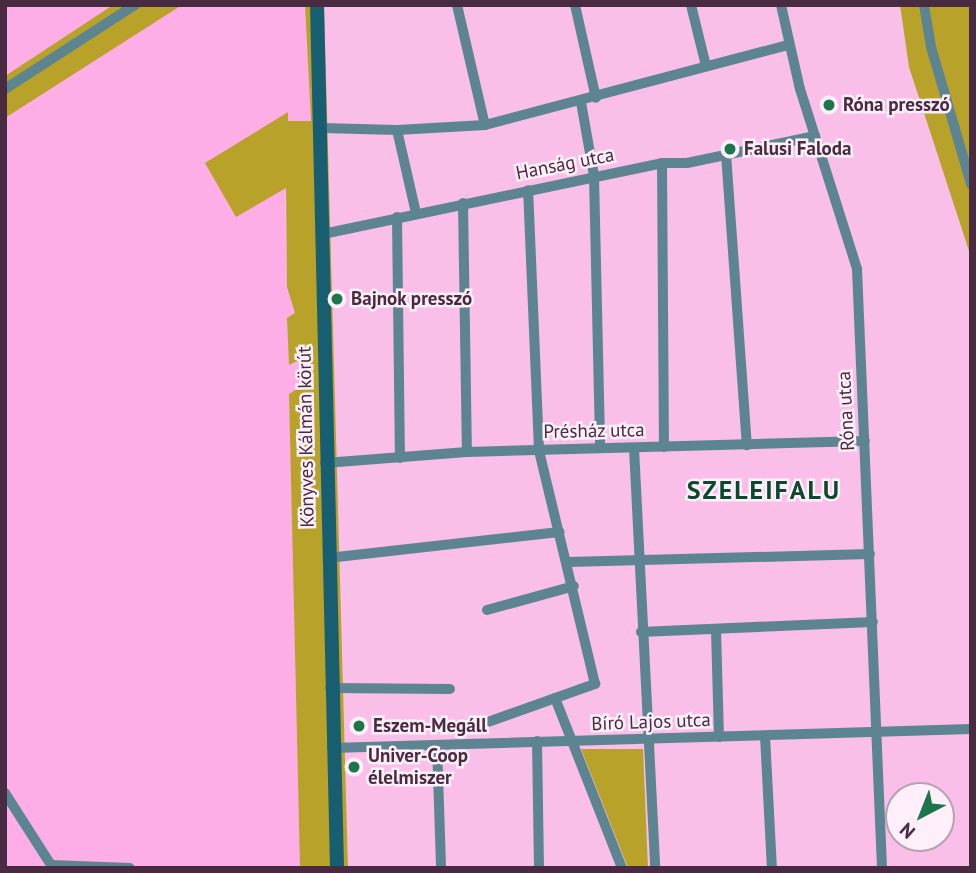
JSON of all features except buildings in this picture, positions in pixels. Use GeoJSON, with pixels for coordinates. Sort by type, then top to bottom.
{"type":"FeatureCollection","features":[{"type":"Feature","properties":{"kind":"street"},"geometry":{"type":"LineString","coordinates":[[5,89],[135,5]]}},
{"type":"Feature","properties":{"kind":"street","name":"Könyves Kálmán körút"},"geometry":{"type":"LineString","coordinates":[[317,5],[322,128],[330,688],[337,868]]}},
{"type":"Feature","properties":{"kind":"street"},"geometry":{"type":"LineString","coordinates":[[457,5],[485,125]]}},
{"type":"Feature","properties":{"kind":"street"},"geometry":{"type":"LineString","coordinates":[[575,5],[596,98]]}},
{"type":"Feature","properties":{"kind":"street"},"geometry":{"type":"LineString","coordinates":[[691,5],[706,66]]}},
{"type":"Feature","properties":{"kind":"street","name":"Róna utca"},"geometry":{"type":"LineString","coordinates":[[781,5],[788,45],[857,269],[882,868]]}},
{"type":"Feature","properties":{"kind":"street"},"geometry":{"type":"LineString","coordinates":[[924,5],[931,47],[971,184]]}},
{"type":"Feature","properties":{"kind":"street"},"geometry":{"type":"LineString","coordinates":[[322,128],[397,130],[485,125],[581,102],[788,45]]}},
{"type":"Feature","properties":{"kind":"street"},"geometry":{"type":"LineString","coordinates":[[581,102],[594,176],[600,447]]}},
{"type":"Feature","properties":{"kind":"street"},"geometry":{"type":"LineString","coordinates":[[397,130],[416,213]]}},
{"type":"Feature","properties":{"kind":"street","name":"Hanság utca"},"geometry":{"type":"LineString","coordinates":[[323,233],[594,176],[662,163],[687,163],[815,136]]}},
{"type":"Feature","properties":{"kind":"street"},"geometry":{"type":"LineString","coordinates":[[726,154],[747,445]]}},
{"type":"Feature","properties":{"kind":"street"},"geometry":{"type":"LineString","coordinates":[[662,163],[664,447]]}},
{"type":"Feature","properties":{"kind":"street"},"geometry":{"type":"LineString","coordinates":[[488,722],[595,684],[589,646],[539,450],[528,190]]}},
{"type":"Feature","properties":{"kind":"street"},"geometry":{"type":"LineString","coordinates":[[463,204],[467,452]]}},
{"type":"Feature","properties":{"kind":"street"},"geometry":{"type":"LineString","coordinates":[[397,217],[400,458]]}},
{"type":"Feature","properties":{"kind":"street","name":"Présház utca"},"geometry":{"type":"LineString","coordinates":[[325,463],[467,452],[865,442]]}},
{"type":"Feature","properties":{"kind":"street"},"geometry":{"type":"LineString","coordinates":[[635,448],[641,632],[655,868]]}},
{"type":"Feature","properties":{"kind":"street"},"geometry":{"type":"LineString","coordinates":[[328,558],[560,531]]}},
{"type":"Feature","properties":{"kind":"street"},"geometry":{"type":"LineString","coordinates":[[568,562],[870,554]]}},
{"type":"Feature","properties":{"kind":"street"},"geometry":{"type":"LineString","coordinates":[[487,610],[574,586]]}},
{"type":"Feature","properties":{"kind":"street"},"geometry":{"type":"LineString","coordinates":[[641,632],[873,622]]}},
{"type":"Feature","properties":{"kind":"street"},"geometry":{"type":"LineString","coordinates":[[716,630],[719,737]]}},
{"type":"Feature","properties":{"kind":"street"},"geometry":{"type":"LineString","coordinates":[[330,688],[450,689]]}},
{"type":"Feature","properties":{"kind":"street"},"geometry":{"type":"LineString","coordinates":[[555,698],[622,868]]}},
{"type":"Feature","properties":{"kind":"street","name":"Bíró Lajos utca"},"geometry":{"type":"LineString","coordinates":[[332,748],[971,729]]}},
{"type":"Feature","properties":{"kind":"street"},"geometry":{"type":"LineString","coordinates":[[765,736],[772,868]]}},
{"type":"Feature","properties":{"kind":"street"},"geometry":{"type":"LineString","coordinates":[[537,741],[539,868]]}},
{"type":"Feature","properties":{"kind":"street"},"geometry":{"type":"LineString","coordinates":[[437,745],[441,868]]}},
{"type":"Feature","properties":{"kind":"street"},"geometry":{"type":"LineString","coordinates":[[5,793],[51,865],[130,868]]}},
{"type":"Feature","properties":{"kind":"shaded area"},"geometry":{"type":"Polygon","coordinates":[[[5,5],[113,5],[5,76],[5,5]]]}},
{"type":"Feature","properties":{"kind":"shaded area"},"geometry":{"type":"Polygon","coordinates":[[[113,5],[182,5],[5,118],[5,76],[113,5]]]}},
{"type":"Feature","properties":{"kind":"shaded area"},"geometry":{"type":"Polygon","coordinates":[[[182,5],[305,5],[311,121],[288,121],[288,112],[285,209],[287,287],[295,313],[289,364],[309,354],[309,381],[289,394],[300,868],[5,868],[5,118],[182,5]]]}},
{"type":"Feature","properties":{"kind":"shaded area"},"geometry":{"type":"Polygon","coordinates":[[[305,5],[324,5],[348,868],[300,868],[289,394],[309,381],[309,355],[289,365],[287,318],[295,313],[287,287],[286,188],[236,217],[205,163],[288,112],[288,121],[311,121],[305,5]]]}},
{"type":"Feature","properties":{"kind":"shaded area"},"geometry":{"type":"Polygon","coordinates":[[[900,5],[971,5],[971,281],[969,251],[909,67],[900,5]]]}},
{"type":"Feature","properties":{"kind":"shaded area"},"geometry":{"type":"Polygon","coordinates":[[[581,749],[643,749],[648,868],[628,868],[581,749]]]}},
{"type":"Feature","properties":{"kind":"place","name":"Róna presszó"},"geometry":{"type":"Point","coordinates":[829,105]}},
{"type":"Feature","properties":{"kind":"place","name":"Falusi Faloda"},"geometry":{"type":"Point","coordinates":[730,149]}},
{"type":"Feature","properties":{"kind":"place","name":"Bajnok presszó"},"geometry":{"type":"Point","coordinates":[337,299]}},
{"type":"Feature","properties":{"kind":"place","name":"Eszem-Megáll"},"geometry":{"type":"Point","coordinates":[359,726]}},
{"type":"Feature","properties":{"kind":"place","name":"Univer-Coop élelmiszer"},"geometry":{"type":"Point","coordinates":[354,767]}},
{"type":"Feature","properties":{"kind":"district","name":"SZELEIFALU"},"geometry":{"type":"Point","coordinates":[764,490]}}]}
